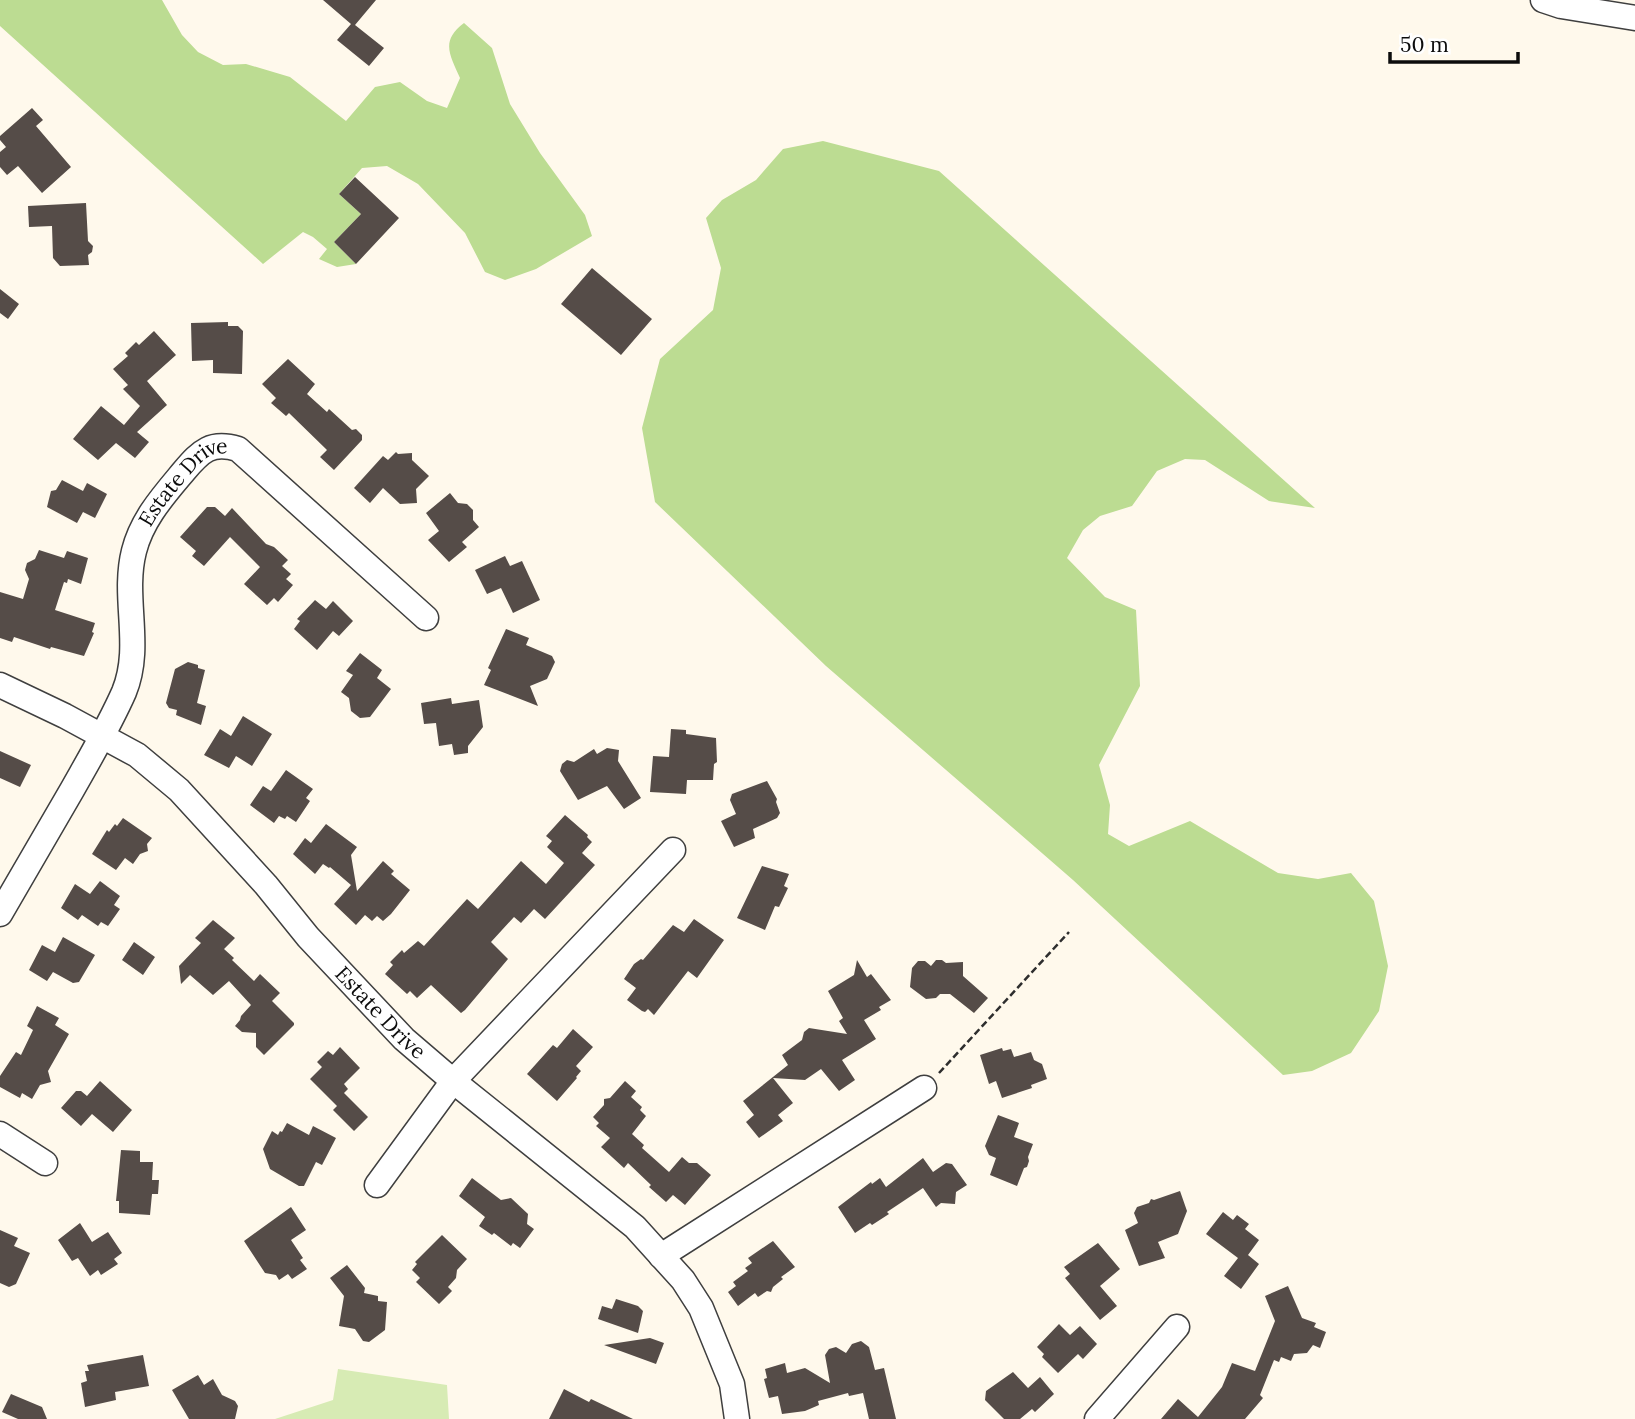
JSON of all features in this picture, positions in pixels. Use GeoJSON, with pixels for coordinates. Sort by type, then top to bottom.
{"type":"FeatureCollection","features":[{"type":"Feature","properties":{"kind":"street"},"geometry":{"type":"LineString","coordinates":[[1543,0],[1561,6],[1635,18]]}},
{"type":"Feature","properties":{"kind":"street","name":"Estate Drive"},"geometry":{"type":"LineString","coordinates":[[0,914],[103,737],[125,690],[132,666],[134,645],[131,580],[133,552],[154,507],[198,455],[209,448],[226,445],[238,449],[426,618]]}},
{"type":"Feature","properties":{"kind":"street","name":"Estate Drive"},"geometry":{"type":"LineString","coordinates":[[0,685],[55,710],[137,755],[179,790],[404,1039],[635,1227],[683,1280],[701,1308],[732,1384],[737,1419]]}},
{"type":"Feature","properties":{"kind":"street"},"geometry":{"type":"LineString","coordinates":[[377,1185],[453,1081],[673,850]]}},
{"type":"Feature","properties":{"kind":"street"},"geometry":{"type":"LineString","coordinates":[[661,1256],[925,1088]]}},
{"type":"Feature","properties":{"kind":"street"},"geometry":{"type":"LineString","coordinates":[[0,1134],[45,1163]]}},
{"type":"Feature","properties":{"kind":"street"},"geometry":{"type":"LineString","coordinates":[[1097,1419],[1177,1327]]}},
{"type":"Feature","properties":{"kind":"path"},"geometry":{"type":"LineString","coordinates":[[925,1088],[1069,932]]}},
{"type":"Feature","properties":{"kind":"green space"},"geometry":{"type":"Polygon","coordinates":[[[0,0],[162,0],[182,35],[198,52],[223,65],[246,64],[290,77],[346,121],[375,87],[400,82],[427,101],[447,108],[460,78],[449,49],[450,42],[464,23],[492,48],[510,104],[540,153],[585,215],[592,236],[536,269],[505,280],[485,272],[465,233],[418,184],[387,166],[362,168],[339,194],[361,214],[334,242],[356,264],[337,267],[319,259],[327,249],[303,232],[263,264],[0,26],[0,0]]]}},
{"type":"Feature","properties":{"kind":"green space"},"geometry":{"type":"Polygon","coordinates":[[[823,141],[939,171],[1315,508],[1269,501],[1205,460],[1185,459],[1157,471],[1132,506],[1100,516],[1083,530],[1067,558],[1105,597],[1136,610],[1140,686],[1099,765],[1110,805],[1108,834],[1129,846],[1190,821],[1278,873],[1318,879],[1351,873],[1374,901],[1388,966],[1379,1011],[1351,1053],[1312,1071],[1283,1075],[1073,880],[826,666],[655,502],[642,428],[660,359],[713,310],[721,268],[706,218],[722,200],[756,180],[783,149],[823,141]]]}},
{"type":"Feature","properties":{"kind":"green space"},"geometry":{"type":"Polygon","coordinates":[[[338,1369],[447,1385],[449,1419],[275,1419],[333,1400],[338,1369]]]}},
{"type":"Feature","properties":{"kind":"building"},"geometry":{"type":"Polygon","coordinates":[[[323,0],[376,0],[355,25],[384,48],[369,66],[337,40],[351,24],[323,0]]]}},
{"type":"Feature","properties":{"kind":"building"},"geometry":{"type":"Polygon","coordinates":[[[32,108],[43,120],[36,126],[71,167],[42,193],[18,166],[7,175],[0,167],[0,152],[6,147],[0,136],[32,108]]]}},
{"type":"Feature","properties":{"kind":"building"},"geometry":{"type":"Polygon","coordinates":[[[355,177],[399,218],[356,264],[334,242],[361,214],[339,194],[355,177]]]}},
{"type":"Feature","properties":{"kind":"building"},"geometry":{"type":"Polygon","coordinates":[[[86,203],[88,241],[93,246],[88,255],[89,265],[60,266],[53,258],[52,226],[29,227],[28,206],[86,203]]]}},
{"type":"Feature","properties":{"kind":"building"},"geometry":{"type":"Polygon","coordinates":[[[592,268],[652,319],[621,355],[561,304],[592,268]]]}},
{"type":"Feature","properties":{"kind":"building"},"geometry":{"type":"Polygon","coordinates":[[[0,289],[19,304],[8,319],[0,313],[0,289]]]}},
{"type":"Feature","properties":{"kind":"building"},"geometry":{"type":"Polygon","coordinates":[[[228,322],[228,326],[238,326],[243,331],[242,374],[213,373],[213,360],[192,361],[191,323],[228,322]]]}},
{"type":"Feature","properties":{"kind":"building"},"geometry":{"type":"Polygon","coordinates":[[[154,331],[176,355],[147,381],[167,405],[137,432],[149,442],[135,458],[116,443],[98,460],[73,439],[101,406],[124,425],[140,406],[123,389],[128,385],[113,369],[128,356],[125,353],[136,342],[139,345],[154,331]]]}},
{"type":"Feature","properties":{"kind":"building"},"geometry":{"type":"Polygon","coordinates":[[[288,359],[315,384],[307,394],[327,412],[329,409],[352,430],[356,429],[362,435],[362,440],[334,470],[320,457],[327,450],[289,413],[286,416],[271,403],[276,398],[262,384],[288,359]]]}},
{"type":"Feature","properties":{"kind":"building"},"geometry":{"type":"Polygon","coordinates":[[[396,452],[412,453],[412,460],[429,476],[416,489],[417,503],[400,504],[383,488],[370,503],[354,488],[383,456],[388,460],[396,452]]]}},
{"type":"Feature","properties":{"kind":"building"},"geometry":{"type":"Polygon","coordinates":[[[62,480],[83,491],[87,483],[107,494],[95,518],[83,512],[77,523],[47,507],[51,491],[56,490],[62,480]]]}},
{"type":"Feature","properties":{"kind":"building"},"geometry":{"type":"Polygon","coordinates":[[[450,493],[458,503],[467,504],[473,510],[473,520],[479,527],[462,542],[467,547],[449,562],[428,540],[439,531],[426,513],[450,493]]]}},
{"type":"Feature","properties":{"kind":"building"},"geometry":{"type":"Polygon","coordinates":[[[207,507],[215,507],[225,516],[232,508],[266,544],[274,547],[288,560],[282,566],[291,574],[286,579],[293,585],[278,602],[274,598],[267,605],[244,584],[260,567],[230,537],[204,566],[192,556],[196,551],[180,537],[207,507]]]}},
{"type":"Feature","properties":{"kind":"building"},"geometry":{"type":"Polygon","coordinates":[[[39,550],[64,558],[67,551],[88,558],[81,584],[68,579],[67,583],[64,582],[55,610],[95,623],[94,633],[84,656],[51,647],[50,649],[14,637],[12,642],[0,638],[0,592],[23,599],[29,579],[25,570],[27,563],[35,559],[39,550]]]}},
{"type":"Feature","properties":{"kind":"building"},"geometry":{"type":"Polygon","coordinates":[[[505,556],[510,566],[522,561],[540,600],[513,613],[501,588],[487,594],[475,570],[505,556]]]}},
{"type":"Feature","properties":{"kind":"building"},"geometry":{"type":"Polygon","coordinates":[[[315,600],[326,609],[333,601],[353,621],[339,636],[333,631],[317,650],[294,629],[300,621],[297,619],[315,600]]]}},
{"type":"Feature","properties":{"kind":"building"},"geometry":{"type":"Polygon","coordinates":[[[506,629],[529,638],[526,645],[552,656],[555,662],[547,679],[530,686],[538,706],[484,685],[491,670],[488,668],[506,629]]]}},
{"type":"Feature","properties":{"kind":"building"},"geometry":{"type":"Polygon","coordinates":[[[360,653],[382,670],[377,678],[391,689],[370,717],[360,718],[351,711],[349,698],[341,692],[353,675],[346,671],[360,653]]]}},
{"type":"Feature","properties":{"kind":"building"},"geometry":{"type":"Polygon","coordinates":[[[188,662],[205,670],[197,703],[206,706],[201,725],[176,715],[177,710],[169,708],[166,703],[175,669],[188,662]]]}},
{"type":"Feature","properties":{"kind":"building"},"geometry":{"type":"Polygon","coordinates":[[[451,698],[452,704],[479,700],[483,727],[468,746],[468,753],[454,755],[452,744],[439,746],[436,723],[424,724],[421,703],[451,698]]]}},
{"type":"Feature","properties":{"kind":"building"},"geometry":{"type":"Polygon","coordinates":[[[243,716],[272,734],[252,766],[236,756],[229,768],[204,755],[220,729],[231,736],[243,716]]]}},
{"type":"Feature","properties":{"kind":"building"},"geometry":{"type":"Polygon","coordinates":[[[671,729],[716,738],[717,762],[714,764],[713,780],[687,780],[686,794],[650,792],[653,756],[669,757],[671,729]]]}},
{"type":"Feature","properties":{"kind":"building"},"geometry":{"type":"Polygon","coordinates":[[[607,748],[619,750],[618,761],[641,798],[624,809],[607,786],[578,800],[560,771],[567,760],[574,762],[594,749],[597,754],[607,748]]]}},
{"type":"Feature","properties":{"kind":"building"},"geometry":{"type":"Polygon","coordinates":[[[0,751],[31,765],[20,787],[0,778],[0,751]]]}},
{"type":"Feature","properties":{"kind":"building"},"geometry":{"type":"Polygon","coordinates":[[[286,770],[313,789],[306,798],[310,801],[296,822],[287,816],[285,819],[279,816],[274,823],[250,805],[263,786],[271,791],[286,770]]]}},
{"type":"Feature","properties":{"kind":"building"},"geometry":{"type":"Polygon","coordinates":[[[767,781],[777,799],[780,813],[777,818],[753,829],[755,838],[734,847],[721,821],[736,814],[730,800],[732,794],[767,781]]]}},
{"type":"Feature","properties":{"kind":"building"},"geometry":{"type":"Polygon","coordinates":[[[565,815],[588,835],[592,842],[582,853],[595,865],[545,919],[534,909],[521,923],[514,917],[491,942],[508,959],[465,1010],[461,1013],[431,985],[417,998],[410,991],[407,994],[385,974],[393,965],[390,962],[402,950],[404,953],[418,941],[424,946],[467,899],[478,909],[521,861],[546,884],[564,863],[547,847],[552,841],[546,836],[565,815]]]}},
{"type":"Feature","properties":{"kind":"building"},"geometry":{"type":"Polygon","coordinates":[[[123,818],[152,838],[147,844],[148,851],[140,854],[133,864],[125,858],[116,870],[92,854],[107,830],[109,832],[115,824],[117,826],[123,818]]]}},
{"type":"Feature","properties":{"kind":"building"},"geometry":{"type":"Polygon","coordinates":[[[326,824],[357,847],[351,855],[357,891],[383,861],[394,871],[391,874],[410,890],[383,921],[377,916],[372,921],[365,915],[356,925],[334,904],[351,885],[323,864],[315,874],[293,854],[305,838],[311,843],[326,824]]]}},
{"type":"Feature","properties":{"kind":"building"},"geometry":{"type":"Polygon","coordinates":[[[762,866],[789,874],[784,886],[788,888],[779,907],[775,906],[765,930],[737,918],[762,866]]]}},
{"type":"Feature","properties":{"kind":"building"},"geometry":{"type":"Polygon","coordinates":[[[100,881],[120,896],[114,905],[120,909],[108,926],[101,922],[98,926],[82,915],[78,920],[61,908],[75,884],[90,894],[100,881]]]}},
{"type":"Feature","properties":{"kind":"building"},"geometry":{"type":"Polygon","coordinates":[[[694,919],[724,940],[697,978],[688,971],[654,1015],[648,1009],[642,1011],[627,1000],[636,988],[624,979],[634,964],[643,960],[673,925],[684,932],[694,919]]]}},
{"type":"Feature","properties":{"kind":"building"},"geometry":{"type":"Polygon","coordinates":[[[213,920],[235,938],[224,949],[234,958],[232,960],[254,981],[260,974],[280,993],[272,1001],[294,1023],[264,1055],[256,1047],[256,1033],[242,1032],[235,1026],[251,1005],[229,981],[213,995],[190,975],[181,984],[179,966],[201,943],[195,938],[213,920]]]}},
{"type":"Feature","properties":{"kind":"building"},"geometry":{"type":"Polygon","coordinates":[[[63,937],[95,955],[79,982],[73,983],[53,972],[47,981],[29,970],[42,945],[55,952],[63,937]]]}},
{"type":"Feature","properties":{"kind":"building"},"geometry":{"type":"Polygon","coordinates":[[[134,942],[155,957],[143,975],[122,960],[134,942]]]}},
{"type":"Feature","properties":{"kind":"building"},"geometry":{"type":"Polygon","coordinates":[[[857,960],[867,977],[871,974],[891,1000],[864,1020],[876,1039],[842,1060],[855,1080],[839,1091],[821,1069],[805,1080],[773,1078],[793,1103],[778,1115],[783,1121],[759,1138],[746,1122],[754,1115],[743,1101],[788,1065],[782,1055],[802,1040],[804,1032],[809,1028],[847,1034],[839,1021],[843,1018],[828,991],[854,975],[857,960]]]}},
{"type":"Feature","properties":{"kind":"building"},"geometry":{"type":"Polygon","coordinates":[[[936,960],[946,963],[963,962],[963,976],[988,998],[974,1013],[950,994],[926,999],[910,987],[912,968],[918,961],[925,961],[931,966],[936,960]]]}},
{"type":"Feature","properties":{"kind":"building"},"geometry":{"type":"Polygon","coordinates":[[[37,1006],[59,1018],[55,1025],[69,1034],[48,1071],[51,1082],[40,1085],[32,1099],[22,1093],[20,1098],[0,1087],[0,1076],[16,1052],[21,1055],[33,1030],[27,1026],[37,1006]]]}},
{"type":"Feature","properties":{"kind":"building"},"geometry":{"type":"Polygon","coordinates":[[[573,1029],[593,1047],[576,1066],[581,1071],[577,1078],[557,1101],[527,1074],[553,1045],[557,1048],[573,1029]]]}},
{"type":"Feature","properties":{"kind":"building"},"geometry":{"type":"Polygon","coordinates":[[[340,1047],[360,1068],[344,1084],[348,1089],[344,1093],[368,1117],[354,1131],[333,1110],[337,1106],[310,1079],[322,1067],[317,1062],[328,1051],[333,1055],[340,1047]]]}},
{"type":"Feature","properties":{"kind":"building"},"geometry":{"type":"Polygon","coordinates":[[[1002,1048],[1003,1051],[1011,1049],[1014,1057],[1031,1052],[1034,1060],[1042,1064],[1047,1079],[1031,1085],[1032,1088],[1002,1098],[996,1081],[989,1084],[980,1055],[1002,1048]]]}},
{"type":"Feature","properties":{"kind":"building"},"geometry":{"type":"Polygon","coordinates":[[[100,1081],[132,1110],[113,1132],[92,1114],[81,1126],[61,1108],[76,1091],[87,1096],[100,1081]]]}},
{"type":"Feature","properties":{"kind":"building"},"geometry":{"type":"Polygon","coordinates":[[[625,1081],[636,1091],[631,1097],[642,1107],[640,1110],[646,1116],[632,1134],[644,1145],[642,1148],[669,1172],[682,1157],[689,1163],[697,1163],[711,1175],[685,1205],[673,1195],[666,1202],[628,1163],[624,1168],[601,1147],[610,1138],[596,1126],[599,1123],[593,1117],[604,1105],[604,1099],[610,1098],[625,1081]]]}},
{"type":"Feature","properties":{"kind":"building"},"geometry":{"type":"Polygon","coordinates":[[[998,1115],[1019,1123],[1014,1137],[1033,1144],[1027,1167],[1024,1168],[1017,1186],[990,1175],[996,1158],[989,1155],[985,1146],[998,1115]]]}},
{"type":"Feature","properties":{"kind":"building"},"geometry":{"type":"Polygon","coordinates":[[[287,1123],[309,1135],[313,1126],[336,1138],[322,1165],[316,1162],[304,1186],[299,1186],[270,1169],[263,1149],[272,1131],[278,1135],[287,1123]]]}},
{"type":"Feature","properties":{"kind":"building"},"geometry":{"type":"Polygon","coordinates":[[[121,1150],[140,1151],[140,1162],[153,1162],[152,1180],[159,1180],[158,1194],[152,1194],[150,1215],[119,1213],[119,1201],[116,1201],[121,1150]]]}},
{"type":"Feature","properties":{"kind":"building"},"geometry":{"type":"Polygon","coordinates":[[[923,1158],[933,1172],[946,1163],[952,1164],[967,1185],[956,1192],[955,1204],[941,1203],[936,1207],[923,1188],[887,1212],[889,1214],[855,1233],[838,1207],[880,1178],[886,1187],[923,1158]]]}},
{"type":"Feature","properties":{"kind":"building"},"geometry":{"type":"Polygon","coordinates":[[[472,1178],[501,1200],[511,1198],[528,1214],[527,1224],[534,1229],[520,1248],[513,1243],[511,1246],[479,1226],[485,1217],[459,1196],[472,1178]]]}},
{"type":"Feature","properties":{"kind":"building"},"geometry":{"type":"Polygon","coordinates":[[[1180,1191],[1187,1211],[1178,1234],[1158,1242],[1165,1258],[1139,1266],[1125,1230],[1138,1223],[1134,1213],[1137,1207],[1149,1203],[1151,1199],[1180,1191]]]}},
{"type":"Feature","properties":{"kind":"building"},"geometry":{"type":"Polygon","coordinates":[[[291,1207],[306,1230],[291,1240],[307,1269],[292,1279],[288,1274],[279,1280],[276,1275],[265,1273],[244,1241],[291,1207]]]}},
{"type":"Feature","properties":{"kind":"building"},"geometry":{"type":"Polygon","coordinates":[[[1223,1212],[1233,1220],[1237,1215],[1249,1224],[1245,1229],[1259,1240],[1248,1255],[1259,1264],[1241,1289],[1224,1276],[1238,1258],[1206,1234],[1223,1212]]]}},
{"type":"Feature","properties":{"kind":"building"},"geometry":{"type":"Polygon","coordinates":[[[80,1223],[92,1242],[108,1232],[122,1253],[114,1259],[118,1264],[101,1275],[98,1270],[90,1276],[78,1258],[72,1261],[58,1240],[80,1223]]]}},
{"type":"Feature","properties":{"kind":"building"},"geometry":{"type":"Polygon","coordinates":[[[0,1230],[18,1238],[14,1246],[30,1253],[16,1284],[9,1287],[0,1283],[0,1230]]]}},
{"type":"Feature","properties":{"kind":"building"},"geometry":{"type":"Polygon","coordinates":[[[442,1235],[467,1259],[448,1287],[452,1291],[439,1304],[416,1282],[420,1278],[412,1270],[417,1264],[415,1262],[442,1235]]]}},
{"type":"Feature","properties":{"kind":"building"},"geometry":{"type":"Polygon","coordinates":[[[773,1241],[795,1267],[781,1277],[783,1279],[771,1292],[767,1291],[758,1297],[755,1293],[738,1306],[728,1292],[736,1286],[733,1282],[748,1271],[745,1268],[752,1263],[748,1258],[773,1241]]]}},
{"type":"Feature","properties":{"kind":"building"},"geometry":{"type":"Polygon","coordinates":[[[1098,1243],[1120,1269],[1100,1286],[1117,1306],[1100,1320],[1065,1278],[1070,1274],[1064,1267],[1098,1243]]]}},
{"type":"Feature","properties":{"kind":"building"},"geometry":{"type":"Polygon","coordinates":[[[347,1265],[365,1288],[364,1293],[378,1296],[378,1301],[387,1302],[385,1330],[369,1342],[363,1341],[355,1329],[339,1326],[344,1296],[330,1278],[347,1265]]]}},
{"type":"Feature","properties":{"kind":"building"},"geometry":{"type":"Polygon","coordinates":[[[1288,1286],[1302,1318],[1316,1323],[1314,1327],[1326,1332],[1320,1348],[1313,1345],[1307,1353],[1294,1354],[1291,1361],[1281,1357],[1279,1362],[1274,1360],[1260,1395],[1263,1398],[1245,1419],[1161,1419],[1178,1399],[1198,1417],[1222,1387],[1232,1363],[1255,1371],[1275,1321],[1265,1296],[1288,1286]]]}},
{"type":"Feature","properties":{"kind":"building"},"geometry":{"type":"Polygon","coordinates":[[[616,1299],[638,1306],[643,1311],[638,1333],[598,1319],[602,1306],[612,1309],[616,1299]]]}},
{"type":"Feature","properties":{"kind":"building"},"geometry":{"type":"Polygon","coordinates":[[[1059,1324],[1070,1335],[1080,1326],[1097,1344],[1083,1359],[1078,1354],[1058,1373],[1042,1357],[1044,1354],[1037,1347],[1059,1324]]]}},
{"type":"Feature","properties":{"kind":"building"},"geometry":{"type":"Polygon","coordinates":[[[650,1338],[664,1343],[656,1364],[604,1345],[650,1338]]]}},
{"type":"Feature","properties":{"kind":"building"},"geometry":{"type":"Polygon","coordinates":[[[861,1341],[869,1347],[875,1370],[884,1368],[896,1419],[869,1419],[863,1393],[849,1396],[848,1393],[818,1401],[819,1405],[805,1411],[782,1414],[778,1396],[769,1398],[764,1379],[767,1378],[765,1369],[785,1363],[787,1373],[805,1368],[830,1383],[825,1355],[829,1349],[836,1347],[846,1353],[852,1344],[861,1341]]]}},
{"type":"Feature","properties":{"kind":"building"},"geometry":{"type":"Polygon","coordinates":[[[143,1355],[149,1386],[115,1392],[116,1400],[85,1407],[81,1383],[87,1381],[87,1365],[143,1355]]]}},
{"type":"Feature","properties":{"kind":"building"},"geometry":{"type":"Polygon","coordinates":[[[1013,1372],[1028,1388],[1040,1377],[1054,1394],[1035,1412],[1032,1409],[1020,1419],[1004,1419],[985,1400],[986,1391],[1013,1372]]]}},
{"type":"Feature","properties":{"kind":"building"},"geometry":{"type":"Polygon","coordinates":[[[198,1375],[204,1385],[213,1379],[222,1395],[235,1401],[238,1406],[235,1419],[189,1419],[172,1390],[198,1375]]]}},
{"type":"Feature","properties":{"kind":"building"},"geometry":{"type":"Polygon","coordinates":[[[564,1389],[589,1402],[591,1399],[633,1419],[549,1419],[564,1389]]]}},
{"type":"Feature","properties":{"kind":"building"},"geometry":{"type":"Polygon","coordinates":[[[11,1394],[42,1407],[47,1419],[18,1419],[2,1412],[11,1394]]]}}]}
